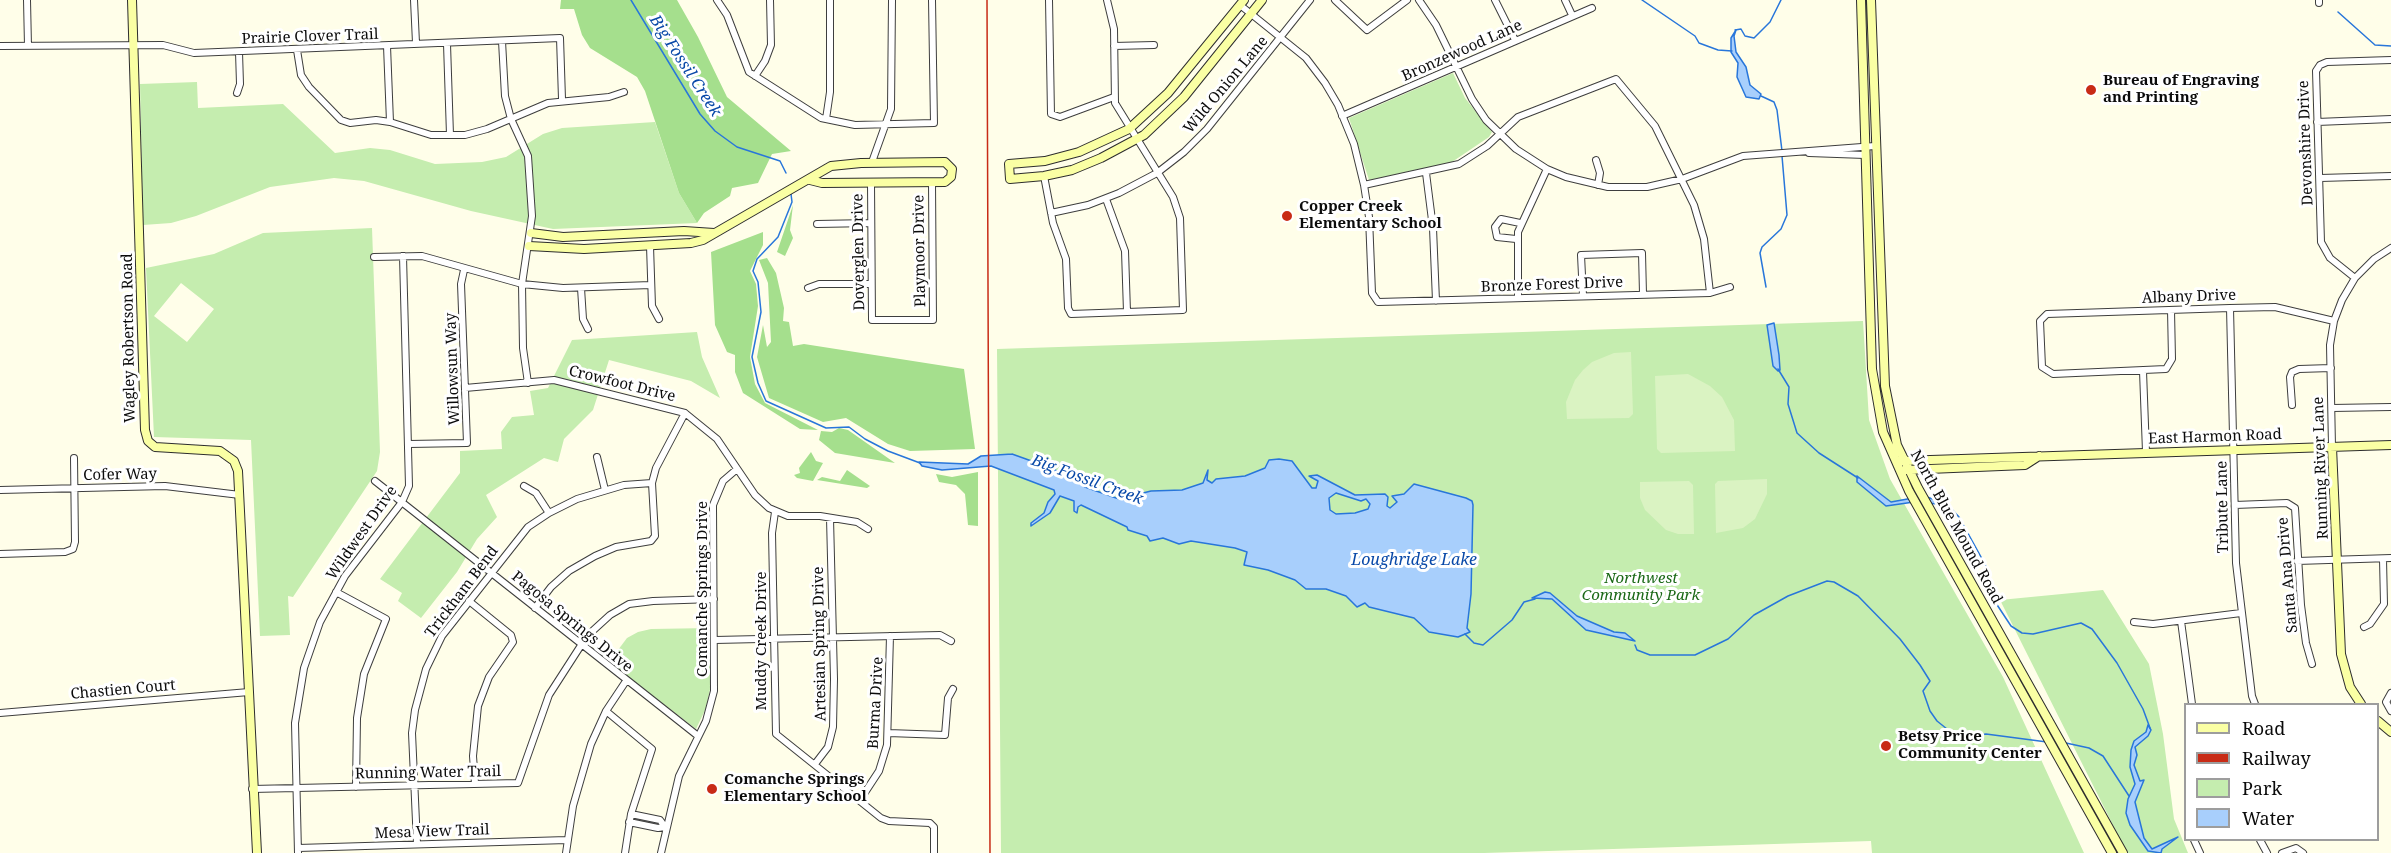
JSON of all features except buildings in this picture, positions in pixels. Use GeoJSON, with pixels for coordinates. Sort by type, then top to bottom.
{"type":"FeatureCollection","features":[{"type":"Feature","properties":{"kind":"street"},"geometry":{"type":"LineString","coordinates":[[27,0],[28,46]]}},
{"type":"Feature","properties":{"kind":"street","name":"Wagley Robertson Road"},"geometry":{"type":"LineString","coordinates":[[132,0],[145,434],[150,444],[159,447],[225,453],[237,467],[257,853]]}},
{"type":"Feature","properties":{"kind":"street"},"geometry":{"type":"LineString","coordinates":[[717,0],[728,15],[749,72],[805,109],[826,119],[855,125],[933,123],[932,0]]}},
{"type":"Feature","properties":{"kind":"street"},"geometry":{"type":"LineString","coordinates":[[755,76],[765,61],[771,45],[770,0]]}},
{"type":"Feature","properties":{"kind":"street"},"geometry":{"type":"LineString","coordinates":[[826,119],[830,92],[830,0]]}},
{"type":"Feature","properties":{"kind":"street"},"geometry":{"type":"LineString","coordinates":[[872,162],[891,109],[892,0]]}},
{"type":"Feature","properties":{"kind":"street"},"geometry":{"type":"LineString","coordinates":[[1049,0],[1052,114],[1060,117],[1114,97]]}},
{"type":"Feature","properties":{"kind":"street"},"geometry":{"type":"LineString","coordinates":[[1044,176],[1051,213],[1066,259],[1068,308],[1071,314],[1184,310],[1182,228],[1173,197],[1129,129],[1114,97],[1114,29],[1107,0]]}},
{"type":"Feature","properties":{"kind":"street"},"geometry":{"type":"LineString","coordinates":[[1262,0],[1251,14],[1184,97],[1160,122],[1136,140],[1082,166],[1044,176],[1010,179],[1010,164],[1031,163],[1070,155],[1129,129],[1168,93],[1242,2],[1251,14],[1320,74],[1354,144],[1364,184],[1446,169],[1467,160],[1518,117],[1616,79],[1655,126],[1682,178],[1702,226],[1710,293]]}},
{"type":"Feature","properties":{"kind":"street","name":"Wild Onion Lane"},"geometry":{"type":"LineString","coordinates":[[1051,213],[1106,199],[1157,173],[1207,129],[1311,0]]}},
{"type":"Feature","properties":{"kind":"street"},"geometry":{"type":"LineString","coordinates":[[1335,0],[1366,30],[1407,0]]}},
{"type":"Feature","properties":{"kind":"street"},"geometry":{"type":"LineString","coordinates":[[1419,0],[1436,25],[1473,101],[1499,134],[1547,169],[1598,185],[1647,187],[1682,178],[1736,158],[1764,153],[1868,149]]}},
{"type":"Feature","properties":{"kind":"street"},"geometry":{"type":"LineString","coordinates":[[1495,0],[1515,40]]}},
{"type":"Feature","properties":{"kind":"street"},"geometry":{"type":"LineString","coordinates":[[1565,0],[1572,15]]}},
{"type":"Feature","properties":{"kind":"street","name":"North Blue Mound Road"},"geometry":{"type":"LineString","coordinates":[[1861,0],[1868,149],[1885,386],[1898,471],[1934,517],[2123,853]]}},
{"type":"Feature","properties":{"kind":"street","name":"North Blue Mound Road"},"geometry":{"type":"LineString","coordinates":[[1871,0],[1868,149],[1872,369],[1877,412],[1898,461],[1908,470],[1924,519],[2112,853]]}},
{"type":"Feature","properties":{"kind":"street"},"geometry":{"type":"LineString","coordinates":[[414,3],[416,43]]}},
{"type":"Feature","properties":{"kind":"street","name":"Bronzewood Lane"},"geometry":{"type":"LineString","coordinates":[[1342,116],[1592,8]]}},
{"type":"Feature","properties":{"kind":"street","name":"Prairie Clover Trail"},"geometry":{"type":"LineString","coordinates":[[0,46],[163,45],[194,53],[560,38],[562,99]]}},
{"type":"Feature","properties":{"kind":"street"},"geometry":{"type":"LineString","coordinates":[[502,41],[505,96],[511,119],[528,156],[531,233],[522,284],[523,348],[528,383]]}},
{"type":"Feature","properties":{"kind":"street"},"geometry":{"type":"LineString","coordinates":[[447,44],[450,135]]}},
{"type":"Feature","properties":{"kind":"street"},"geometry":{"type":"LineString","coordinates":[[1114,45],[1154,45]]}},
{"type":"Feature","properties":{"kind":"street"},"geometry":{"type":"LineString","coordinates":[[387,46],[390,122]]}},
{"type":"Feature","properties":{"kind":"street"},"geometry":{"type":"LineString","coordinates":[[297,50],[301,75],[309,87],[341,120],[350,123],[376,120],[390,122],[431,135],[465,135],[487,129],[562,99],[609,97],[624,92]]}},
{"type":"Feature","properties":{"kind":"street"},"geometry":{"type":"LineString","coordinates":[[237,93],[240,84],[239,52]]}},
{"type":"Feature","properties":{"kind":"street","name":"Devonshire Drive"},"geometry":{"type":"LineString","coordinates":[[2355,278],[2330,258],[2322,246],[2316,71],[2320,65],[2327,62],[2391,60]]}},
{"type":"Feature","properties":{"kind":"street"},"geometry":{"type":"LineString","coordinates":[[2317,122],[2391,119]]}},
{"type":"Feature","properties":{"kind":"street"},"geometry":{"type":"LineString","coordinates":[[1596,160],[1600,173],[1598,185]]}},
{"type":"Feature","properties":{"kind":"street"},"geometry":{"type":"LineString","coordinates":[[529,246],[565,249],[699,242],[831,166],[872,162],[945,162],[950,165],[950,180],[932,182],[822,183],[810,180]]}},
{"type":"Feature","properties":{"kind":"street"},"geometry":{"type":"LineString","coordinates":[[1518,298],[1516,239],[1520,223],[1547,169]]}},
{"type":"Feature","properties":{"kind":"street"},"geometry":{"type":"LineString","coordinates":[[1426,173],[1433,228],[1436,301]]}},
{"type":"Feature","properties":{"kind":"street"},"geometry":{"type":"LineString","coordinates":[[2320,178],[2391,176]]}},
{"type":"Feature","properties":{"kind":"street","name":"Playmoor Drive"},"geometry":{"type":"LineString","coordinates":[[872,320],[933,320],[932,182]]}},
{"type":"Feature","properties":{"kind":"street","name":"Doverglen Drive"},"geometry":{"type":"LineString","coordinates":[[871,183],[872,320]]}},
{"type":"Feature","properties":{"kind":"street","name":"Bronze Forest Drive"},"geometry":{"type":"LineString","coordinates":[[1364,184],[1375,300],[1382,303],[1710,293],[1730,287]]}},
{"type":"Feature","properties":{"kind":"street"},"geometry":{"type":"LineString","coordinates":[[1106,199],[1125,252],[1127,312]]}},
{"type":"Feature","properties":{"kind":"street"},"geometry":{"type":"LineString","coordinates":[[1516,239],[1497,237],[1495,227],[1501,219],[1520,223]]}},
{"type":"Feature","properties":{"kind":"street"},"geometry":{"type":"LineString","coordinates":[[817,224],[871,223]]}},
{"type":"Feature","properties":{"kind":"street"},"geometry":{"type":"LineString","coordinates":[[531,233],[574,237],[684,231],[714,233]]}},
{"type":"Feature","properties":{"kind":"street"},"geometry":{"type":"LineString","coordinates":[[650,246],[652,306],[659,319]]}},
{"type":"Feature","properties":{"kind":"street","name":"Running River Lane"},"geometry":{"type":"LineString","coordinates":[[2360,703],[2350,687],[2341,654],[2332,447],[2331,368],[2334,321],[2342,300],[2355,278],[2374,259],[2391,248]]}},
{"type":"Feature","properties":{"kind":"street"},"geometry":{"type":"LineString","coordinates":[[1583,296],[1581,255],[1601,254],[1642,253],[1643,294]]}},
{"type":"Feature","properties":{"kind":"street","name":"Wildwest Drive"},"geometry":{"type":"LineString","coordinates":[[298,850],[295,723],[299,687],[320,622],[336,592],[361,553],[402,502],[409,481],[403,256]]}},
{"type":"Feature","properties":{"kind":"street"},"geometry":{"type":"LineString","coordinates":[[374,257],[427,257],[464,270],[522,284],[581,288],[651,285]]}},
{"type":"Feature","properties":{"kind":"street","name":"Willowsun Way"},"geometry":{"type":"LineString","coordinates":[[409,444],[468,443],[461,284],[464,270]]}},
{"type":"Feature","properties":{"kind":"street"},"geometry":{"type":"LineString","coordinates":[[808,288],[819,284],[872,284]]}},
{"type":"Feature","properties":{"kind":"street"},"geometry":{"type":"LineString","coordinates":[[581,288],[583,319],[588,329]]}},
{"type":"Feature","properties":{"kind":"street","name":"Albany Drive"},"geometry":{"type":"LineString","coordinates":[[2144,371],[2053,374],[2044,370],[2041,364],[2040,321],[2043,316],[2283,307],[2334,321]]}},
{"type":"Feature","properties":{"kind":"street","name":"Tribute Lane"},"geometry":{"type":"LineString","coordinates":[[2230,308],[2235,505],[2241,613],[2255,703]]}},
{"type":"Feature","properties":{"kind":"street"},"geometry":{"type":"LineString","coordinates":[[2146,452],[2144,371],[2166,369],[2171,363],[2171,310]]}},
{"type":"Feature","properties":{"kind":"street"},"geometry":{"type":"LineString","coordinates":[[2292,405],[2290,377],[2292,372],[2299,369],[2331,368]]}},
{"type":"Feature","properties":{"kind":"street","name":"Crowfoot Drive"},"geometry":{"type":"LineString","coordinates":[[465,388],[554,380],[685,413],[717,439],[759,500],[775,512]]}},
{"type":"Feature","properties":{"kind":"street"},"geometry":{"type":"LineString","coordinates":[[2332,408],[2391,406]]}},
{"type":"Feature","properties":{"kind":"street"},"geometry":{"type":"LineString","coordinates":[[535,608],[551,587],[570,571],[594,556],[616,547],[651,541],[655,536],[652,483],[668,442],[685,413]]}},
{"type":"Feature","properties":{"kind":"street","name":"East Harmon Road"},"geometry":{"type":"LineString","coordinates":[[1898,461],[2391,445]]}},
{"type":"Feature","properties":{"kind":"street","name":"East Harmon Road"},"geometry":{"type":"LineString","coordinates":[[1898,471],[2025,465],[2040,456]]}},
{"type":"Feature","properties":{"kind":"street"},"geometry":{"type":"LineString","coordinates":[[597,457],[605,490]]}},
{"type":"Feature","properties":{"kind":"street"},"geometry":{"type":"LineString","coordinates":[[0,554],[65,552],[73,549],[74,458]]}},
{"type":"Feature","properties":{"kind":"street","name":"Comanche Springs Drive"},"geometry":{"type":"LineString","coordinates":[[661,853],[665,827],[680,776],[698,736],[714,691],[716,640],[714,500],[723,481],[737,469]]}},
{"type":"Feature","properties":{"kind":"street","name":"Pagosa Springs Drive"},"geometry":{"type":"LineString","coordinates":[[375,481],[698,736]]}},
{"type":"Feature","properties":{"kind":"street","name":"Trickham Bend"},"geometry":{"type":"LineString","coordinates":[[417,844],[412,733],[419,691],[441,636],[522,534],[549,513],[605,490],[652,483]]}},
{"type":"Feature","properties":{"kind":"street","name":"Cofer Way"},"geometry":{"type":"LineString","coordinates":[[0,490],[165,486],[240,495]]}},
{"type":"Feature","properties":{"kind":"street"},"geometry":{"type":"LineString","coordinates":[[524,486],[536,493],[549,513]]}},
{"type":"Feature","properties":{"kind":"street","name":"Santa Ana Drive"},"geometry":{"type":"LineString","coordinates":[[2235,505],[2292,505],[2295,513],[2297,561],[2306,643],[2312,664]]}},
{"type":"Feature","properties":{"kind":"street"},"geometry":{"type":"LineString","coordinates":[[775,512],[795,517],[830,518],[856,522],[868,529]]}},
{"type":"Feature","properties":{"kind":"street","name":"Muddy Creek Drive"},"geometry":{"type":"LineString","coordinates":[[775,512],[772,533],[775,730],[860,801],[889,821],[930,823],[934,827],[934,853]]}},
{"type":"Feature","properties":{"kind":"street","name":"Artesian Spring Drive"},"geometry":{"type":"LineString","coordinates":[[815,764],[828,747],[832,732],[833,638],[830,518]]}},
{"type":"Feature","properties":{"kind":"street"},"geometry":{"type":"LineString","coordinates":[[2364,627],[2374,619],[2384,604],[2383,558]]}},
{"type":"Feature","properties":{"kind":"street"},"geometry":{"type":"LineString","coordinates":[[2297,561],[2391,558]]}},
{"type":"Feature","properties":{"kind":"street"},"geometry":{"type":"LineString","coordinates":[[336,592],[386,619],[364,674],[357,718],[356,787]]}},
{"type":"Feature","properties":{"kind":"street","name":"Running Water Trail"},"geometry":{"type":"LineString","coordinates":[[252,789],[518,783],[549,695],[581,645],[609,615],[630,604],[653,600],[714,599]]}},
{"type":"Feature","properties":{"kind":"street"},"geometry":{"type":"LineString","coordinates":[[469,601],[511,635],[513,642],[489,676],[478,706],[473,756],[475,784]]}},
{"type":"Feature","properties":{"kind":"street"},"geometry":{"type":"LineString","coordinates":[[2134,622],[2147,624],[2241,613]]}},
{"type":"Feature","properties":{"kind":"street"},"geometry":{"type":"LineString","coordinates":[[2181,621],[2192,703]]}},
{"type":"Feature","properties":{"kind":"street"},"geometry":{"type":"LineString","coordinates":[[716,640],[940,635],[951,641]]}},
{"type":"Feature","properties":{"kind":"street","name":"Burma Drive"},"geometry":{"type":"LineString","coordinates":[[860,801],[883,763],[888,733],[890,636]]}},
{"type":"Feature","properties":{"kind":"street"},"geometry":{"type":"LineString","coordinates":[[566,853],[579,782],[606,711],[626,681]]}},
{"type":"Feature","properties":{"kind":"street"},"geometry":{"type":"LineString","coordinates":[[888,733],[945,735],[948,698],[953,689]]}},
{"type":"Feature","properties":{"kind":"street","name":"Chastien Court"},"geometry":{"type":"LineString","coordinates":[[0,713],[249,692]]}},
{"type":"Feature","properties":{"kind":"street"},"geometry":{"type":"LineString","coordinates":[[2391,693],[2386,702],[2391,711]]}},
{"type":"Feature","properties":{"kind":"street"},"geometry":{"type":"LineString","coordinates":[[606,711],[652,749],[629,822],[625,853]]}},
{"type":"Feature","properties":{"kind":"street"},"geometry":{"type":"LineString","coordinates":[[2379,722],[2391,732]]}},
{"type":"Feature","properties":{"kind":"street"},"geometry":{"type":"LineString","coordinates":[[629,822],[658,828],[665,827],[660,820],[632,814]]}},
{"type":"Feature","properties":{"kind":"street","name":"Mesa View Trail"},"geometry":{"type":"LineString","coordinates":[[298,850],[567,840]]}},
{"type":"Feature","properties":{"kind":"street"},"geometry":{"type":"LineString","coordinates":[[2282,853],[2296,848],[2302,853]]}},
{"type":"Feature","properties":{"kind":"green space"},"geometry":{"type":"Polygon","coordinates":[[[561,0],[677,0],[727,97],[791,151],[772,154],[758,183],[732,188],[730,196],[704,213],[697,223],[679,193],[645,91],[637,77],[590,48],[582,35],[574,9],[560,9],[561,0]]]}},
{"type":"Feature","properties":{"kind":"green space"},"geometry":{"type":"Polygon","coordinates":[[[1453,73],[1465,98],[1492,132],[1489,137],[1449,164],[1369,180],[1349,118],[1453,73]]]}},
{"type":"Feature","properties":{"kind":"green space"},"geometry":{"type":"Polygon","coordinates":[[[197,82],[198,108],[283,104],[335,153],[370,148],[390,150],[435,164],[482,162],[506,157],[543,134],[562,128],[655,122],[679,193],[697,223],[553,229],[471,211],[364,181],[334,178],[270,187],[196,216],[171,223],[143,225],[140,84],[197,82]]]}},
{"type":"Feature","properties":{"kind":"green space"},"geometry":{"type":"Polygon","coordinates":[[[793,205],[790,230],[793,238],[785,256],[777,252],[793,205]]]}},
{"type":"Feature","properties":{"kind":"green space"},"geometry":{"type":"Polygon","coordinates":[[[372,228],[380,452],[377,471],[293,597],[288,596],[290,635],[260,636],[251,440],[154,437],[146,268],[214,254],[263,233],[372,228]],[[181,283],[154,316],[187,342],[214,309],[181,283]]]}},
{"type":"Feature","properties":{"kind":"green space"},"geometry":{"type":"Polygon","coordinates":[[[763,232],[763,245],[750,271],[756,284],[758,306],[750,357],[755,384],[765,403],[818,430],[800,429],[743,393],[735,372],[735,355],[727,352],[715,325],[711,252],[763,232]]]}},
{"type":"Feature","properties":{"kind":"green space"},"geometry":{"type":"Polygon","coordinates":[[[767,258],[776,273],[784,308],[783,321],[789,322],[793,346],[804,344],[964,369],[975,449],[910,451],[888,444],[846,418],[823,422],[769,398],[757,357],[763,325],[767,347],[771,342],[768,283],[759,260],[767,258]]]}},
{"type":"Feature","properties":{"kind":"green space","name":"Northwest Community Park"},"geometry":{"type":"Polygon","coordinates":[[[1863,321],[1869,420],[1890,479],[2003,677],[2084,853],[1872,853],[1871,841],[1484,853],[1001,853],[997,349],[1863,321]]]}},
{"type":"Feature","properties":{"kind":"green space"},"geometry":{"type":"Polygon","coordinates":[[[697,332],[702,357],[720,398],[691,381],[609,360],[593,410],[564,439],[558,462],[544,458],[486,495],[497,517],[477,539],[457,572],[421,618],[398,601],[402,593],[380,579],[460,473],[460,451],[502,449],[501,432],[512,417],[534,415],[530,391],[548,388],[572,340],[697,332]]]}},
{"type":"Feature","properties":{"kind":"green space"},"geometry":{"type":"Polygon","coordinates":[[[1631,352],[1633,414],[1629,418],[1567,419],[1566,402],[1575,380],[1583,370],[1592,362],[1614,353],[1631,352]]]}},
{"type":"Feature","properties":{"kind":"green space"},"geometry":{"type":"Polygon","coordinates":[[[1688,374],[1710,386],[1722,397],[1734,420],[1735,451],[1661,453],[1657,449],[1655,376],[1688,374]]]}},
{"type":"Feature","properties":{"kind":"green space"},"geometry":{"type":"Polygon","coordinates":[[[839,428],[848,430],[895,463],[835,453],[819,440],[821,431],[832,432],[839,428]]]}},
{"type":"Feature","properties":{"kind":"green space"},"geometry":{"type":"Polygon","coordinates":[[[811,452],[816,461],[823,463],[813,481],[797,478],[794,475],[800,473],[799,468],[811,452]]]}},
{"type":"Feature","properties":{"kind":"green space"},"geometry":{"type":"Polygon","coordinates":[[[847,470],[870,486],[867,488],[817,480],[822,477],[840,481],[847,470]]]}},
{"type":"Feature","properties":{"kind":"green space"},"geometry":{"type":"Polygon","coordinates":[[[978,472],[978,526],[968,525],[965,494],[956,485],[939,482],[936,474],[952,477],[978,472]]]}},
{"type":"Feature","properties":{"kind":"green space"},"geometry":{"type":"Polygon","coordinates":[[[1767,479],[1767,494],[1755,519],[1743,528],[1716,533],[1715,484],[1718,481],[1767,479]]]}},
{"type":"Feature","properties":{"kind":"green space"},"geometry":{"type":"Polygon","coordinates":[[[1689,481],[1693,485],[1694,534],[1678,534],[1666,530],[1645,510],[1640,498],[1640,482],[1689,481]]]}},
{"type":"Feature","properties":{"kind":"green space"},"geometry":{"type":"Polygon","coordinates":[[[2103,590],[2149,664],[2163,734],[2174,819],[2188,853],[2127,853],[2000,600],[2103,590]]]}},
{"type":"Feature","properties":{"kind":"green space"},"geometry":{"type":"Polygon","coordinates":[[[711,628],[711,685],[706,708],[696,729],[609,662],[627,638],[638,632],[651,629],[711,628]]]}},
{"type":"Feature","properties":{"kind":"water"},"geometry":{"type":"Polygon","coordinates":[[[1736,30],[1734,36],[1736,52],[1746,67],[1750,85],[1761,94],[1759,99],[1746,97],[1737,77],[1738,63],[1731,52],[1731,38],[1736,30]]]}},
{"type":"Feature","properties":{"kind":"water"},"geometry":{"type":"Polygon","coordinates":[[[1774,323],[1779,355],[1780,370],[1778,371],[1773,366],[1767,325],[1774,323]]]}},
{"type":"Feature","properties":{"kind":"water","name":"Loughridge Lake"},"geometry":{"type":"Polygon","coordinates":[[[1012,454],[1051,468],[1085,487],[1119,499],[1151,491],[1182,490],[1203,483],[1208,470],[1207,480],[1212,483],[1216,479],[1245,476],[1265,468],[1269,460],[1279,459],[1292,461],[1312,488],[1316,488],[1318,481],[1309,476],[1317,475],[1355,495],[1385,494],[1388,497],[1387,506],[1390,508],[1397,502],[1392,496],[1404,494],[1414,484],[1466,498],[1472,501],[1473,505],[1471,594],[1467,628],[1470,632],[1458,637],[1429,632],[1414,618],[1369,607],[1365,603],[1357,607],[1346,596],[1326,589],[1306,589],[1295,580],[1268,570],[1244,565],[1247,552],[1235,548],[1191,541],[1179,544],[1163,538],[1150,541],[1147,536],[1128,530],[1127,527],[1081,505],[1077,513],[1074,511],[1074,501],[1060,496],[1050,513],[1031,526],[1031,523],[1044,513],[1048,502],[1055,494],[1054,490],[991,466],[942,470],[922,466],[919,462],[968,464],[981,456],[1012,454]],[[1336,493],[1329,498],[1330,510],[1336,514],[1355,513],[1368,509],[1370,504],[1366,499],[1361,501],[1336,493]]]}},
{"type":"Feature","properties":{"kind":"water"},"geometry":{"type":"Polygon","coordinates":[[[1857,476],[1891,502],[1924,496],[1950,505],[1914,502],[1886,506],[1857,482],[1857,476]]]}},
{"type":"Feature","properties":{"kind":"water"},"geometry":{"type":"Polygon","coordinates":[[[1545,592],[1550,593],[1577,616],[1614,632],[1625,633],[1635,641],[1586,630],[1552,599],[1532,598],[1545,592]]]}},
{"type":"Feature","properties":{"kind":"water"},"geometry":{"type":"Polygon","coordinates":[[[2148,725],[2151,730],[2148,736],[2135,747],[2137,755],[2134,765],[2140,781],[2144,780],[2135,802],[2144,838],[2152,849],[2178,837],[2162,849],[2161,853],[2148,851],[2130,825],[2126,813],[2128,799],[2135,784],[2130,767],[2131,750],[2134,741],[2146,732],[2148,725]]]}},
{"type":"Feature","properties":{"kind":"waterway","name":"Big Fossil Creek"},"geometry":{"type":"LineString","coordinates":[[631,0],[700,114],[715,131],[737,147],[780,161],[786,173]]}},
{"type":"Feature","properties":{"kind":"waterway"},"geometry":{"type":"LineString","coordinates":[[1642,0],[1695,36],[1699,43],[1718,50],[1732,51]]}},
{"type":"Feature","properties":{"kind":"waterway"},"geometry":{"type":"LineString","coordinates":[[1735,30],[1741,29],[1745,36],[1754,38],[1770,22],[1781,0]]}},
{"type":"Feature","properties":{"kind":"waterway"},"geometry":{"type":"LineString","coordinates":[[2338,12],[2375,45],[2391,46]]}},
{"type":"Feature","properties":{"kind":"waterway"},"geometry":{"type":"LineString","coordinates":[[1761,96],[1774,102],[1782,151]]}},
{"type":"Feature","properties":{"kind":"waterway"},"geometry":{"type":"LineString","coordinates":[[1766,287],[1760,253],[1762,247],[1781,229],[1787,215],[1782,156]]}},
{"type":"Feature","properties":{"kind":"waterway","name":"Big Fossil Creek"},"geometry":{"type":"LineString","coordinates":[[791,194],[792,202],[778,237],[757,259],[753,271],[758,282],[761,312],[752,357],[758,383],[766,401],[826,428],[849,427],[865,439],[888,451],[920,463]]}},
{"type":"Feature","properties":{"kind":"waterway"},"geometry":{"type":"LineString","coordinates":[[1778,369],[1789,387],[1788,404],[1797,433],[1819,453],[1858,478]]}},
{"type":"Feature","properties":{"kind":"waterway"},"geometry":{"type":"LineString","coordinates":[[1948,505],[1959,517],[1986,566],[1984,585],[2011,626],[2022,633],[2033,634],[2081,623],[2092,629],[2117,663],[2143,709],[2150,728]]}},
{"type":"Feature","properties":{"kind":"waterway","name":"Big Fossil Creek"},"geometry":{"type":"LineString","coordinates":[[1635,645],[1637,650],[1650,655],[1695,655],[1728,639],[1754,615],[1788,596],[1827,581],[1834,582],[1858,596],[1900,639],[1920,665],[1930,681],[1923,691],[1930,711],[1947,729],[1966,737],[1986,734],[2047,742]]}},
{"type":"Feature","properties":{"kind":"waterway","name":"Big Fossil Creek"},"geometry":{"type":"LineString","coordinates":[[1465,634],[1474,643],[1483,645],[1512,620],[1524,602],[1535,599]]}},
{"type":"Feature","properties":{"kind":"waterway","name":"Big Fossil Creek"},"geometry":{"type":"LineString","coordinates":[[2066,743],[2089,748],[2103,756],[2129,796]]}},
{"type":"Feature","properties":{"kind":"railway"},"geometry":{"type":"LineString","coordinates":[[987,0],[990,853]]}},
{"type":"Feature","properties":{"kind":"place","name":"Bureau of Engraving and Printing"},"geometry":{"type":"Point","coordinates":[2091,90]}},
{"type":"Feature","properties":{"kind":"place","name":"Copper Creek Elementary School"},"geometry":{"type":"Point","coordinates":[1287,216]}},
{"type":"Feature","properties":{"kind":"place","name":"Betsy Price Community Center"},"geometry":{"type":"Point","coordinates":[1886,746]}},
{"type":"Feature","properties":{"kind":"place","name":"Comanche Springs Elementary School"},"geometry":{"type":"Point","coordinates":[712,789]}}]}
